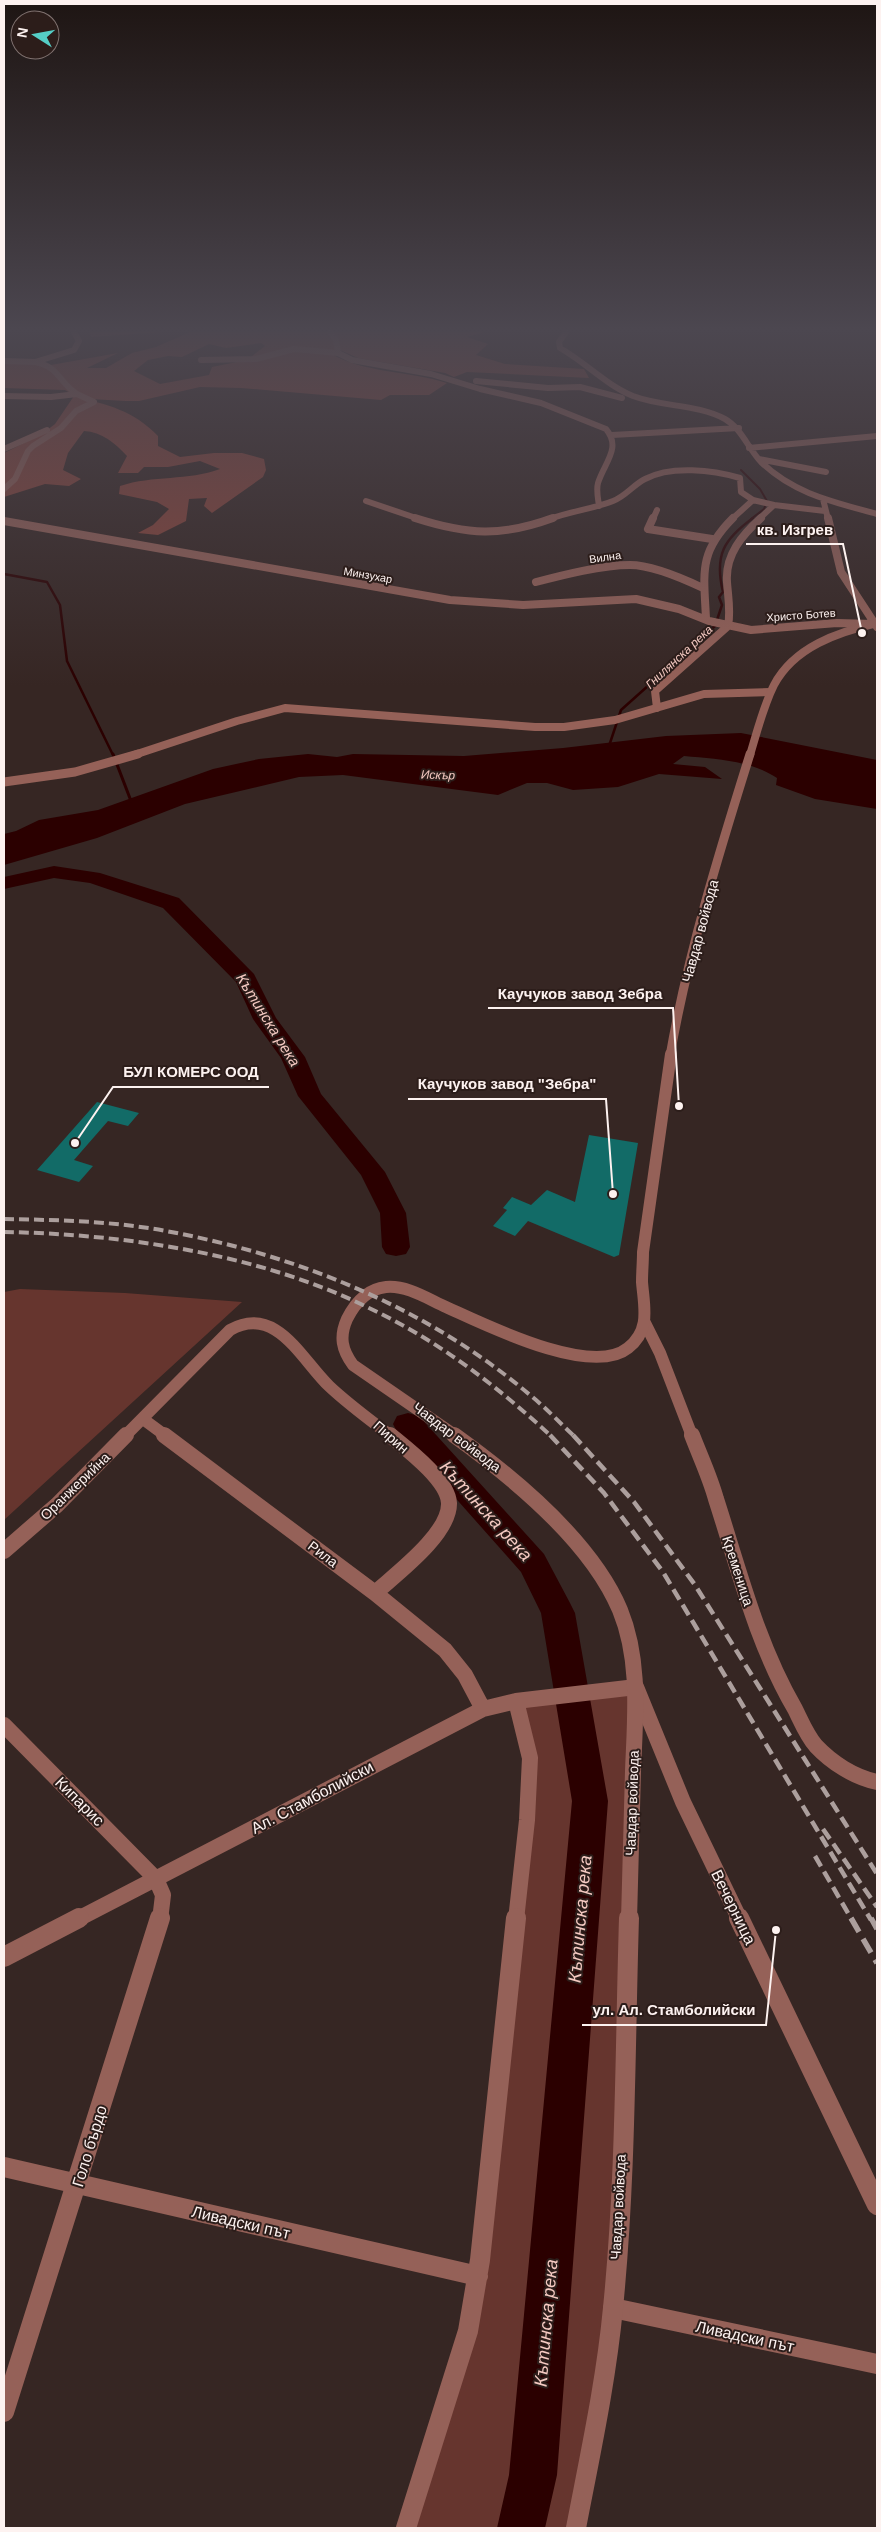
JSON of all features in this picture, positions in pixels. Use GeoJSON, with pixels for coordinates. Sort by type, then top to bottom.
{"type":"FeatureCollection","features":[{"type":"Feature","properties":{"kind":"street"},"geometry":{"type":"LineString","coordinates":[[4,489],[15,479],[31,450]]}},
{"type":"Feature","properties":{"kind":"street"},"geometry":{"type":"LineString","coordinates":[[599,506],[598,483],[612,450]]}},
{"type":"Feature","properties":{"kind":"street"},"geometry":{"type":"LineString","coordinates":[[752,450],[759,459],[788,484],[823,499],[877,514]]}},
{"type":"Feature","properties":{"kind":"street"},"geometry":{"type":"LineString","coordinates":[[759,459],[826,472]]}},
{"type":"Feature","properties":{"kind":"street"},"geometry":{"type":"LineString","coordinates":[[366,501],[447,528],[492,532],[512,531],[566,513],[599,506],[628,494],[644,479],[656,474],[673,472],[732,474],[740,478],[741,492],[756,501],[825,510]]}},
{"type":"Feature","properties":{"kind":"street"},"geometry":{"type":"LineString","coordinates":[[4,782],[30,780],[123,759],[258,714],[285,708],[535,727],[592,724],[704,694],[770,692],[777,677],[800,654],[830,638],[876,625],[841,572],[823,499]]}},
{"type":"Feature","properties":{"kind":"street"},"geometry":{"type":"LineString","coordinates":[[708,620],[703,588],[705,553],[712,539],[756,501]]}},
{"type":"Feature","properties":{"kind":"street"},"geometry":{"type":"LineString","coordinates":[[657,708],[654,691],[725,625],[730,610],[727,573],[732,556],[743,534],[772,504]]}},
{"type":"Feature","properties":{"kind":"street"},"geometry":{"type":"LineString","coordinates":[[657,510],[648,529],[712,539]]}},
{"type":"Feature","properties":{"kind":"street","name":"Минзухар"},"geometry":{"type":"LineString","coordinates":[[4,521],[450,600],[523,605],[636,598],[679,609],[725,625]]}},
{"type":"Feature","properties":{"kind":"street","name":"Вилна"},"geometry":{"type":"LineString","coordinates":[[536,582],[566,574],[631,565],[680,577],[703,588]]}},
{"type":"Feature","properties":{"kind":"street","name":"Христо Ботев"},"geometry":{"type":"LineString","coordinates":[[725,625],[751,630],[837,623],[876,625]]}},
{"type":"Feature","properties":{"kind":"street","name":"Чавдар войвода"},"geometry":{"type":"LineString","coordinates":[[576,2528],[601,2394],[613,2308],[621,2175],[623,2046],[636,1688],[629,1637],[620,1610],[605,1581],[570,1536],[519,1486],[470,1444],[429,1415],[358,1370],[348,1359],[341,1344],[343,1330],[356,1304],[368,1292],[378,1288],[389,1287],[419,1295],[517,1338],[575,1355],[602,1356],[623,1352],[637,1340],[645,1323],[642,1279],[646,1229],[668,1072],[683,991],[730,823],[770,692]]}},
{"type":"Feature","properties":{"kind":"street","name":"Пирин"},"geometry":{"type":"LineString","coordinates":[[230,1330],[242,1323],[255,1321],[266,1325],[285,1338],[305,1356],[329,1386],[380,1426],[444,1488],[449,1502],[446,1516],[433,1536],[375,1593]]}},
{"type":"Feature","properties":{"kind":"street","name":"Кременица"},"geometry":{"type":"LineString","coordinates":[[645,1323],[660,1353],[716,1498],[730,1549],[780,1686],[815,1745],[839,1766],[864,1780],[877,1782]]}},
{"type":"Feature","properties":{"kind":"street","name":"Оранжерийна"},"geometry":{"type":"LineString","coordinates":[[4,1550],[57,1505],[230,1330]]}},
{"type":"Feature","properties":{"kind":"street","name":"Рила"},"geometry":{"type":"LineString","coordinates":[[143,1419],[375,1593],[445,1650],[465,1675],[483,1709]]}},
{"type":"Feature","properties":{"kind":"street","name":"Ал. Стамболийски"},"geometry":{"type":"LineString","coordinates":[[4,1958],[483,1709],[516,1701],[636,1688]]}},
{"type":"Feature","properties":{"kind":"street","name":"Вечерница"},"geometry":{"type":"LineString","coordinates":[[636,1688],[683,1802],[877,2205]]}},
{"type":"Feature","properties":{"kind":"street"},"geometry":{"type":"LineString","coordinates":[[406,2528],[468,2331],[478,2276],[527,1820],[530,1758],[516,1701]]}},
{"type":"Feature","properties":{"kind":"street","name":"Кипарис"},"geometry":{"type":"LineString","coordinates":[[4,1726],[156,1879]]}},
{"type":"Feature","properties":{"kind":"street","name":"Голо бърдо"},"geometry":{"type":"LineString","coordinates":[[4,2412],[162,1912],[163,1895],[156,1879]]}},
{"type":"Feature","properties":{"kind":"street","name":"Ливадски път"},"geometry":{"type":"LineString","coordinates":[[4,2168],[478,2276]]}},
{"type":"Feature","properties":{"kind":"street","name":"Ливадски път"},"geometry":{"type":"LineString","coordinates":[[613,2308],[877,2364]]}},
{"type":"Feature","properties":{"kind":"shaded area"},"geometry":{"type":"Polygon","coordinates":[[[10,450],[70,450],[63,470],[81,479],[69,486],[45,484],[4,497],[4,453],[10,450]]]}},
{"type":"Feature","properties":{"kind":"shaded area"},"geometry":{"type":"Polygon","coordinates":[[[121,450],[166,450],[180,457],[214,453],[242,453],[264,459],[266,470],[263,477],[212,513],[204,506],[207,498],[189,499],[186,521],[158,535],[138,533],[153,525],[169,509],[157,502],[119,494],[120,486],[145,480],[208,473],[220,469],[200,461],[168,467],[144,467],[138,473],[118,473],[127,456],[121,450]]]}},
{"type":"Feature","properties":{"kind":"shaded area"},"geometry":{"type":"Polygon","coordinates":[[[20,1289],[125,1293],[242,1302],[4,1520],[4,1292],[20,1289]]]}},
{"type":"Feature","properties":{"kind":"shaded area"},"geometry":{"type":"Polygon","coordinates":[[[636,1687],[621,2175],[576,2528],[406,2528],[468,2331],[530,1758],[516,1701],[636,1687]]]}},
{"type":"Feature","properties":{"kind":"water","name":"Искър"},"geometry":{"type":"Polygon","coordinates":[[[741,733],[877,760],[877,809],[815,799],[776,785],[777,778],[755,767],[720,760],[684,756],[673,764],[705,767],[722,779],[659,774],[618,787],[573,790],[547,783],[527,783],[498,795],[343,775],[299,777],[185,804],[97,838],[4,865],[4,834],[16,831],[39,820],[98,810],[213,769],[259,759],[308,754],[337,757],[353,754],[464,756],[563,748],[666,736],[741,733]]]}},
{"type":"Feature","properties":{"kind":"building"},"geometry":{"type":"Polygon","coordinates":[[[97,1102],[139,1113],[128,1126],[108,1121],[74,1160],[93,1166],[79,1182],[37,1170],[97,1102]]]}},
{"type":"Feature","properties":{"kind":"building"},"geometry":{"type":"Polygon","coordinates":[[[589,1135],[638,1143],[619,1255],[614,1257],[528,1221],[515,1236],[493,1226],[507,1210],[503,1208],[512,1197],[531,1205],[547,1190],[575,1202],[589,1135]]]}},
{"type":"Feature","properties":{"kind":"waterway","name":"Гнилянска река"},"geometry":{"type":"LineString","coordinates":[[741,470],[760,489],[767,501],[764,509],[751,519]]}},
{"type":"Feature","properties":{"kind":"waterway","name":"Гнилянска река"},"geometry":{"type":"LineString","coordinates":[[609,746],[621,710],[715,626],[722,605],[719,597],[723,592],[720,568],[724,549],[735,533],[753,518]]}},
{"type":"Feature","properties":{"kind":"waterway"},"geometry":{"type":"LineString","coordinates":[[4,574],[47,582],[60,605],[67,661],[113,755]]}},
{"type":"Feature","properties":{"kind":"waterway"},"geometry":{"type":"LineString","coordinates":[[113,754],[131,801]]}},
{"type":"Feature","properties":{"kind":"waterway","name":"Кътинска река"},"geometry":{"type":"LineString","coordinates":[[4,883],[54,872],[93,877],[171,903],[246,979],[265,1019],[293,1057],[310,1096],[372,1172],[393,1213],[396,1247]]}},
{"type":"Feature","properties":{"kind":"waterway","name":"Кътинска река"},"geometry":{"type":"LineString","coordinates":[[408,1424],[533,1563],[558,1613],[590,1801],[533,2475],[521,2528]]}},
{"type":"Feature","properties":{"kind":"railway"},"geometry":{"type":"LineString","coordinates":[[4,1219],[105,1223],[166,1231],[215,1241],[312,1270],[359,1289],[405,1311],[449,1336],[490,1364],[530,1395],[573,1435]]}},
{"type":"Feature","properties":{"kind":"railway"},"geometry":{"type":"LineString","coordinates":[[4,1232],[96,1237],[191,1250],[283,1274],[327,1289],[394,1321],[442,1349],[509,1399],[551,1436]]}},
{"type":"Feature","properties":{"kind":"railway"},"geometry":{"type":"LineString","coordinates":[[573,1435],[634,1502],[695,1585],[877,1874]]}},
{"type":"Feature","properties":{"kind":"railway"},"geometry":{"type":"LineString","coordinates":[[551,1436],[604,1493],[663,1572],[871,1920]]}},
{"type":"Feature","properties":{"kind":"railway"},"geometry":{"type":"LineString","coordinates":[[823,1829],[877,1907]]}},
{"type":"Feature","properties":{"kind":"railway"},"geometry":{"type":"LineString","coordinates":[[815,1856],[852,1920]]}},
{"type":"Feature","properties":{"kind":"railway"},"geometry":{"type":"LineString","coordinates":[[851,1918],[877,1963]]}},
{"type":"Feature","properties":{"kind":"railway"},"geometry":{"type":"LineString","coordinates":[[871,1918],[877,1929]]}},
{"type":"Feature","properties":{"kind":"place","name":"кв. Изгрев"},"geometry":{"type":"Point","coordinates":[862,633]}},
{"type":"Feature","properties":{"kind":"place","name":"Каучуков завод Зебра"},"geometry":{"type":"Point","coordinates":[679,1106]}},
{"type":"Feature","properties":{"kind":"place","name":"БУЛ КОМЕРС ООД"},"geometry":{"type":"Point","coordinates":[75,1143]}},
{"type":"Feature","properties":{"kind":"place","name":"Каучуков завод \"Зебра\""},"geometry":{"type":"Point","coordinates":[613,1194]}},
{"type":"Feature","properties":{"kind":"place","name":"ул. Ал. Стамболийски"},"geometry":{"type":"Point","coordinates":[776,1930]}}]}
